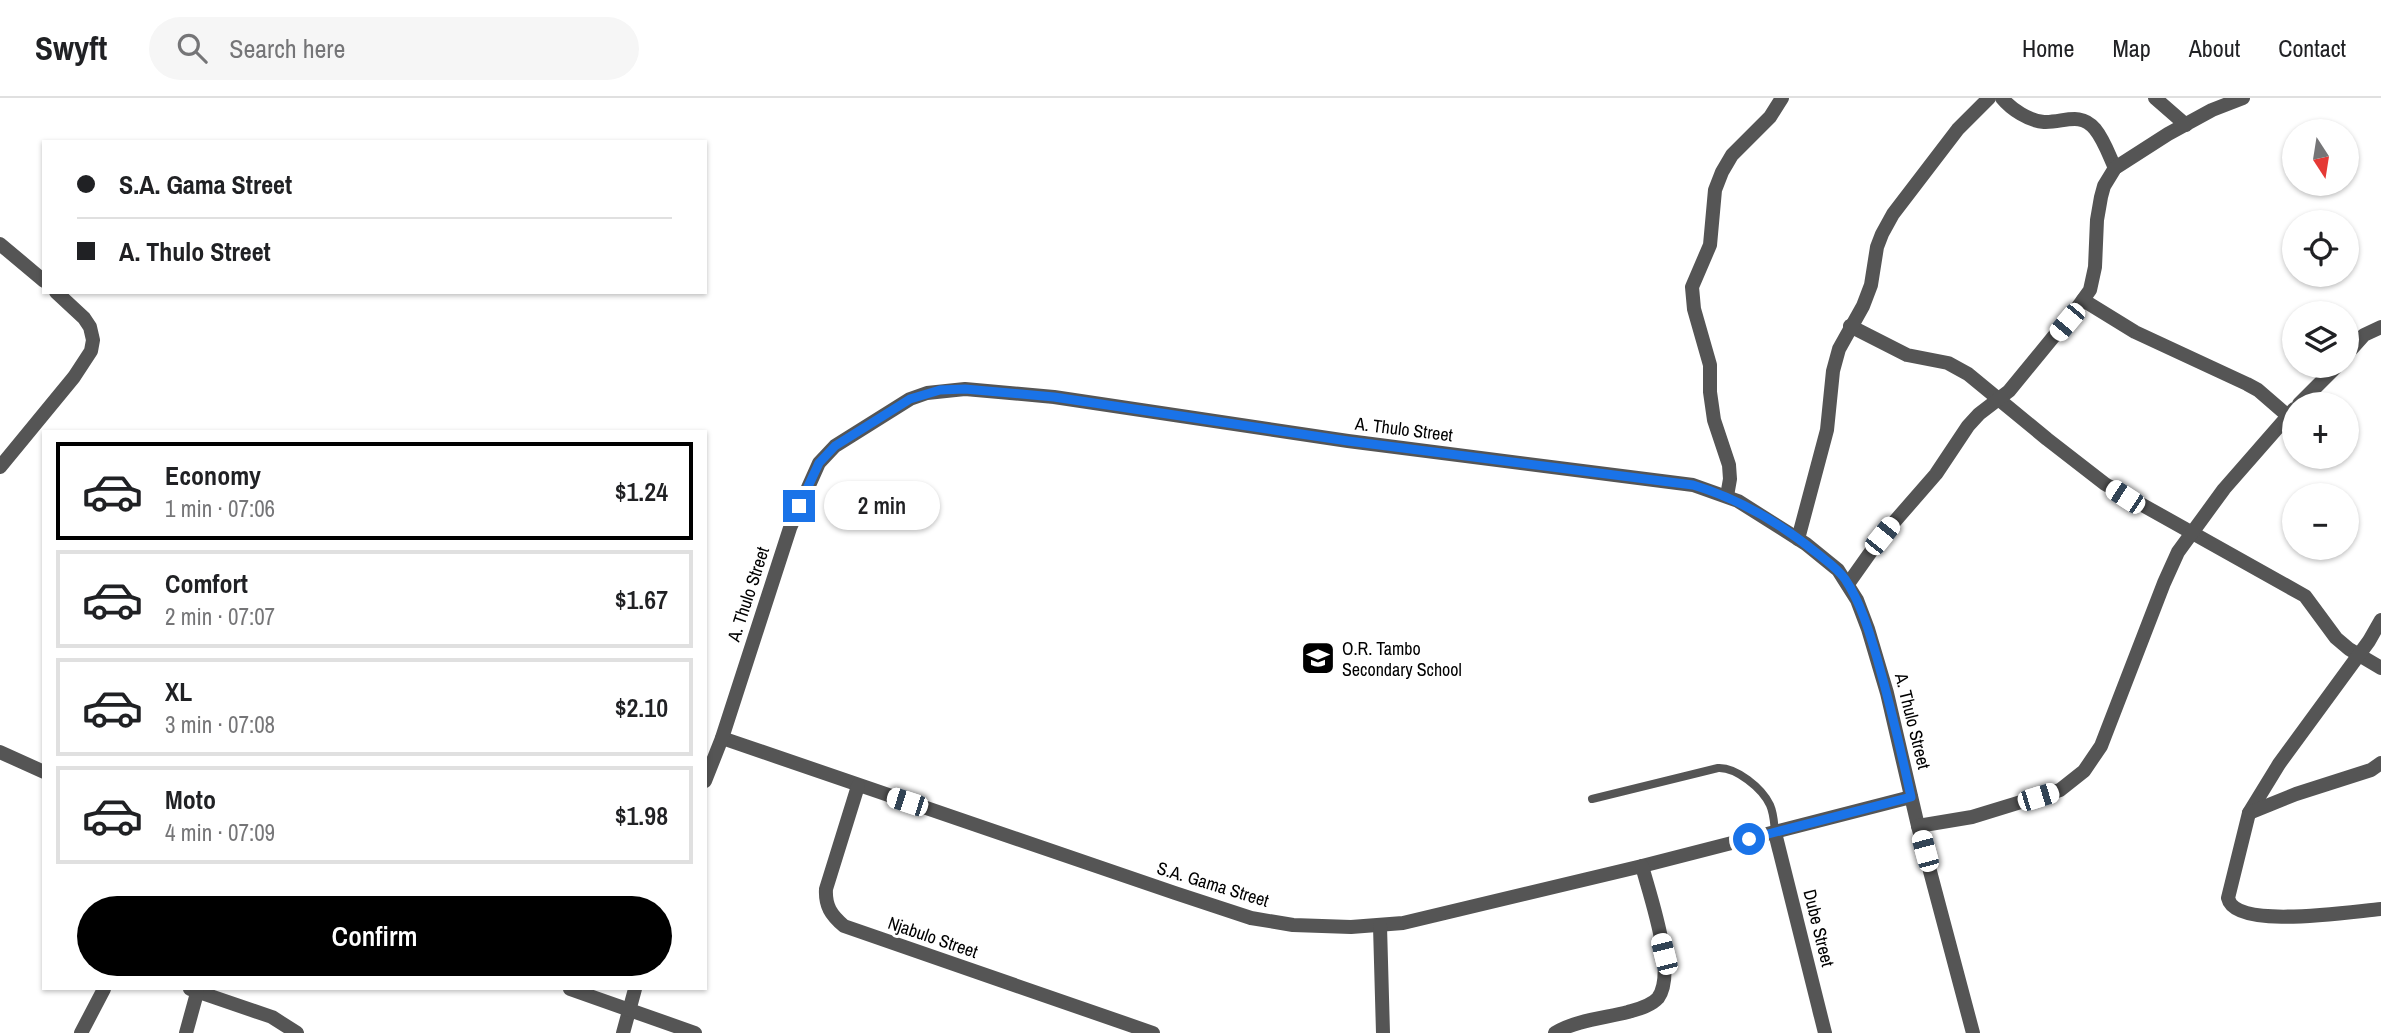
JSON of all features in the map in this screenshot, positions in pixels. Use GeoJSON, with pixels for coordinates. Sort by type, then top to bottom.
{"type":"FeatureCollection","features":[{"type":"Feature","properties":{"kind":"street"},"geometry":{"type":"LineString","coordinates":[[1727,496],[1730,484],[1729,465],[1714,420],[1710,365],[1694,309],[1692,287],[1710,245],[1714,190],[1722,173],[1732,155],[1770,117],[1782,98]]}},
{"type":"Feature","properties":{"kind":"street"},"geometry":{"type":"LineString","coordinates":[[1798,539],[1827,430],[1833,371],[1839,349],[1867,296],[1882,234],[1893,214],[1958,129],[1989,98]]}},
{"type":"Feature","properties":{"kind":"street"},"geometry":{"type":"LineString","coordinates":[[2002,98],[2015,110],[2035,121],[2075,118],[2088,123],[2100,135],[2115,168]]}},
{"type":"Feature","properties":{"kind":"street"},"geometry":{"type":"LineString","coordinates":[[2155,98],[2186,125]]}},
{"type":"Feature","properties":{"kind":"street"},"geometry":{"type":"LineString","coordinates":[[1848,584],[1882,536],[1936,474],[1968,426],[1979,414],[1999,400],[2020,377],[2082,300],[2093,281],[2097,254],[2097,220],[2104,186],[2115,168],[2212,110],[2243,98]]}},
{"type":"Feature","properties":{"kind":"street"},"geometry":{"type":"LineString","coordinates":[[0,244],[42,279]]}},
{"type":"Feature","properties":{"kind":"street"},"geometry":{"type":"LineString","coordinates":[[0,467],[74,377],[91,351],[93,340],[90,327],[58,294]]}},
{"type":"Feature","properties":{"kind":"street"},"geometry":{"type":"LineString","coordinates":[[2082,300],[2135,332],[2259,390],[2282,406]]}},
{"type":"Feature","properties":{"kind":"street"},"geometry":{"type":"LineString","coordinates":[[1850,326],[1907,355],[1948,363],[1968,374],[2105,484],[2305,596],[2336,638],[2381,668]]}},
{"type":"Feature","properties":{"kind":"street"},"geometry":{"type":"LineString","coordinates":[[2359,341],[2364,335],[2381,327]]}},
{"type":"Feature","properties":{"kind":"street"},"geometry":{"type":"LineString","coordinates":[[2311,392],[2324,378]]}},
{"type":"Feature","properties":{"kind":"street","name":"A. Thulo Street"},"geometry":{"type":"LineString","coordinates":[[707,776],[722,738],[790,528],[819,463],[835,446],[910,399],[927,393],[965,389],[1054,397],[1348,441],[1693,485],[1727,496],[1761,513],[1798,539],[1838,570],[1860,607],[1876,654],[1973,1033]]}},
{"type":"Feature","properties":{"kind":"street"},"geometry":{"type":"LineString","coordinates":[[1918,825],[1972,817],[2060,790],[2084,771],[2101,746],[2169,570],[2191,533],[2224,489],[2282,422]]}},
{"type":"Feature","properties":{"kind":"street"},"geometry":{"type":"LineString","coordinates":[[2381,620],[2279,764],[2249,813],[2228,898],[2232,907],[2239,912],[2280,918],[2381,909]]}},
{"type":"Feature","properties":{"kind":"street","name":"S.A. Gama Street"},"geometry":{"type":"LineString","coordinates":[[722,738],[1251,918],[1293,925],[1380,926],[1403,923],[1642,866],[1911,797]]}},
{"type":"Feature","properties":{"kind":"street"},"geometry":{"type":"LineString","coordinates":[[0,752],[42,771]]}},
{"type":"Feature","properties":{"kind":"street"},"geometry":{"type":"LineString","coordinates":[[2249,813],[2296,794],[2371,770],[2381,763]]}},
{"type":"Feature","properties":{"kind":"street","name":"Njabulo Street"},"geometry":{"type":"LineString","coordinates":[[858,786],[825,889],[827,906],[834,918],[844,926],[1153,1033]]}},
{"type":"Feature","properties":{"kind":"street","name":"Dube Street"},"geometry":{"type":"LineString","coordinates":[[1775,833],[1825,1033]]}},
{"type":"Feature","properties":{"kind":"street"},"geometry":{"type":"LineString","coordinates":[[1555,1033],[1569,1026],[1646,1006],[1657,998],[1664,986],[1664,954],[1642,866]]}},
{"type":"Feature","properties":{"kind":"street"},"geometry":{"type":"LineString","coordinates":[[1380,926],[1382,1033]]}},
{"type":"Feature","properties":{"kind":"street"},"geometry":{"type":"LineString","coordinates":[[81,1033],[103,990]]}},
{"type":"Feature","properties":{"kind":"street"},"geometry":{"type":"LineString","coordinates":[[573,990],[695,1033]]}},
{"type":"Feature","properties":{"kind":"street"},"geometry":{"type":"LineString","coordinates":[[623,1033],[635,990]]}},
{"type":"Feature","properties":{"kind":"street"},"geometry":{"type":"LineString","coordinates":[[187,1033],[194,991],[256,1011],[297,1033]]}},
{"type":"Feature","properties":{"kind":"lane"},"geometry":{"type":"LineString","coordinates":[[1592,799],[1718,768],[1728,768],[1748,781],[1767,799],[1774,818],[1775,833]]}},
{"type":"Feature","properties":{"kind":"place","name":"O.R. Tambo Secondary School"},"geometry":{"type":"Point","coordinates":[1318,658]}},
{"type":"Feature","properties":{"kind":"route"},"geometry":{"type":"LineString","coordinates":[[799,506],[819,463],[835,446],[910,399],[940,390],[965,389],[1054,397],[1348,441],[1693,485],[1727,496],[1761,513],[1806,544],[1838,570],[1848,584],[1863,614],[1875,650],[1911,797],[1749,839]]}}]}
